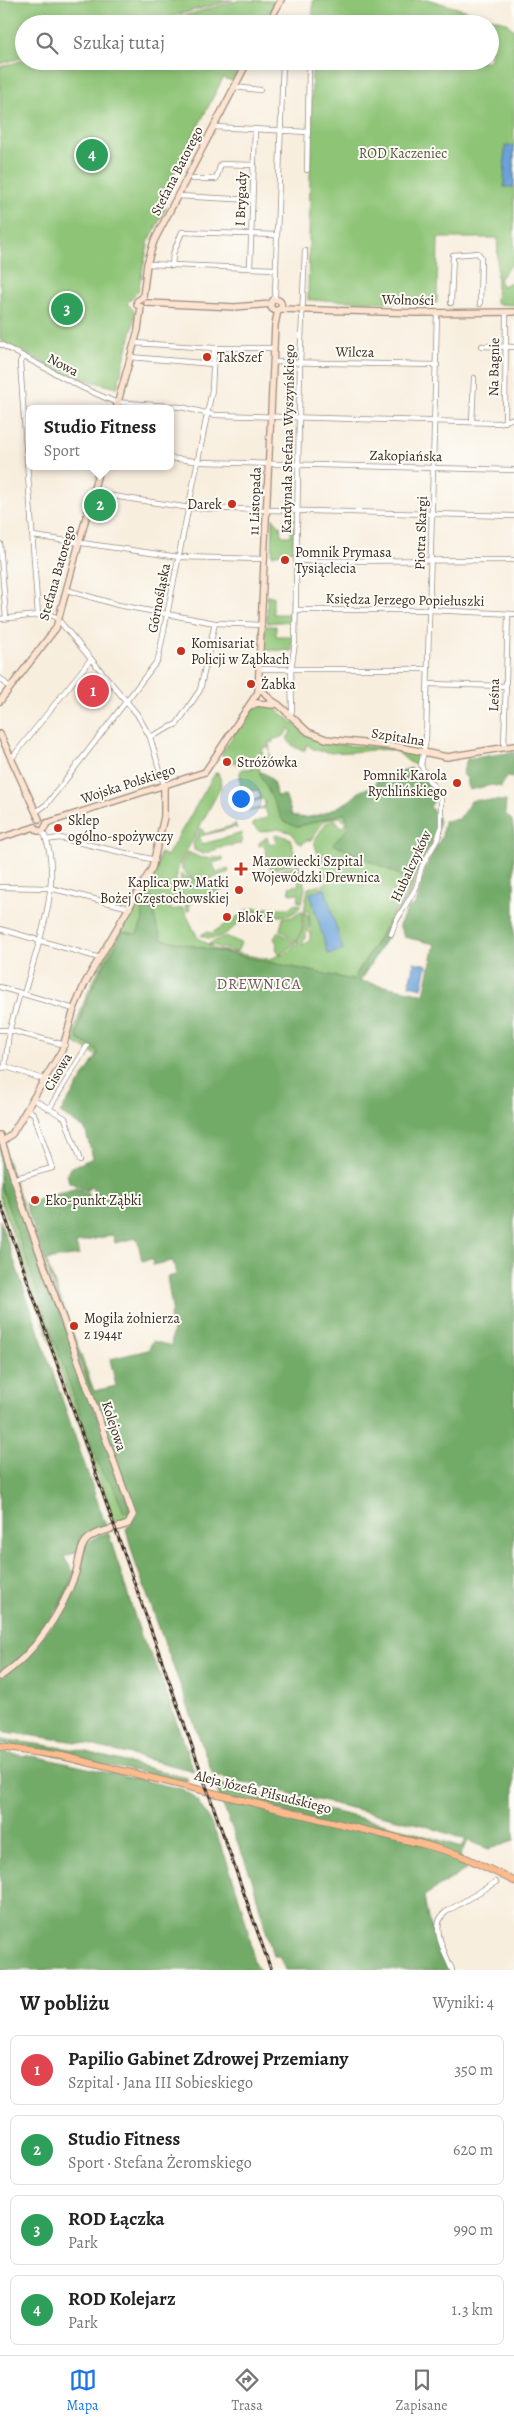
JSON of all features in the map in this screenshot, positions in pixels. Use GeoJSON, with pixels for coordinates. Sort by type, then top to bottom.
{"type":"FeatureCollection","features":[{"type":"Feature","properties":{"kind":"main road","name":"Aleja Józefa Piłsudskiego"},"geometry":{"type":"LineString","coordinates":[[0,1747],[62,1756],[422,1844],[460,1855],[512,1878]]}},
{"type":"Feature","properties":{"kind":"street"},"geometry":{"type":"LineString","coordinates":[[273,15],[281,0]]}},
{"type":"Feature","properties":{"kind":"street","name":"Stefana Batorego"},"geometry":{"type":"LineString","coordinates":[[141,308],[136,303],[138,299],[143,297],[146,264],[157,236],[243,70]]}},
{"type":"Feature","properties":{"kind":"street","name":"11 Listopada"},"geometry":{"type":"LineString","coordinates":[[261,692],[260,669],[274,362],[283,70]]}},
{"type":"Feature","properties":{"kind":"street"},"geometry":{"type":"LineString","coordinates":[[307,170],[309,70]]}},
{"type":"Feature","properties":{"kind":"street"},"geometry":{"type":"LineString","coordinates":[[234,86],[260,90]]}},
{"type":"Feature","properties":{"kind":"street"},"geometry":{"type":"LineString","coordinates":[[214,127],[308,132]]}},
{"type":"Feature","properties":{"kind":"street","name":"I Brygady"},"geometry":{"type":"LineString","coordinates":[[250,268],[255,130]]}},
{"type":"Feature","properties":{"kind":"street"},"geometry":{"type":"LineString","coordinates":[[192,179],[216,179],[218,167],[223,164],[254,165]]}},
{"type":"Feature","properties":{"kind":"street"},"geometry":{"type":"LineString","coordinates":[[178,196],[252,200]]}},
{"type":"Feature","properties":{"kind":"street"},"geometry":{"type":"LineString","coordinates":[[172,266],[173,254],[182,232],[277,235]]}},
{"type":"Feature","properties":{"kind":"street","name":"Kardynała Stefana Wyszyńskiego"},"geometry":{"type":"LineString","coordinates":[[287,714],[292,711],[290,669],[295,650],[300,363],[305,251]]}},
{"type":"Feature","properties":{"kind":"street"},"geometry":{"type":"LineString","coordinates":[[451,303],[453,255],[478,254],[481,257],[480,304]]}},
{"type":"Feature","properties":{"kind":"street"},"geometry":{"type":"LineString","coordinates":[[146,264],[276,270]]}},
{"type":"Feature","properties":{"kind":"street"},"geometry":{"type":"LineString","coordinates":[[117,405],[141,308],[147,303],[143,297]]}},
{"type":"Feature","properties":{"kind":"street","name":"Wolności"},"geometry":{"type":"LineString","coordinates":[[147,303],[236,307],[276,305],[303,310],[437,313],[514,312]]}},
{"type":"Feature","properties":{"kind":"street","name":"Na Bagnie"},"geometry":{"type":"LineString","coordinates":[[504,422],[506,312]]}},
{"type":"Feature","properties":{"kind":"street","name":"Piotra Skargi"},"geometry":{"type":"LineString","coordinates":[[422,753],[426,739],[428,684],[437,313]]}},
{"type":"Feature","properties":{"kind":"street"},"geometry":{"type":"LineString","coordinates":[[134,342],[214,348],[274,348]]}},
{"type":"Feature","properties":{"kind":"street","name":"Nowa"},"geometry":{"type":"LineString","coordinates":[[0,344],[96,395],[118,402],[156,405]]}},
{"type":"Feature","properties":{"kind":"street"},"geometry":{"type":"LineString","coordinates":[[482,346],[514,346]]}},
{"type":"Feature","properties":{"kind":"street","name":"Górnośląska"},"geometry":{"type":"LineString","coordinates":[[36,812],[47,804],[156,662],[212,390],[214,348]]}},
{"type":"Feature","properties":{"kind":"street"},"geometry":{"type":"LineString","coordinates":[[23,357],[20,362],[26,442]]}},
{"type":"Feature","properties":{"kind":"street"},"geometry":{"type":"LineString","coordinates":[[130,357],[213,364]]}},
{"type":"Feature","properties":{"kind":"street","name":"Wilcza"},"geometry":{"type":"LineString","coordinates":[[274,362],[436,365]]}},
{"type":"Feature","properties":{"kind":"street"},"geometry":{"type":"LineString","coordinates":[[472,422],[474,378]]}},
{"type":"Feature","properties":{"kind":"street","name":"Nowa"},"geometry":{"type":"LineString","coordinates":[[174,406],[207,413],[271,417],[504,422]]}},
{"type":"Feature","properties":{"kind":"street"},"geometry":{"type":"LineString","coordinates":[[504,422],[514,418]]}},
{"type":"Feature","properties":{"kind":"street","name":"Zakopiańska"},"geometry":{"type":"LineString","coordinates":[[174,459],[197,462],[514,470]]}},
{"type":"Feature","properties":{"kind":"street"},"geometry":{"type":"LineString","coordinates":[[28,470],[38,615]]}},
{"type":"Feature","properties":{"kind":"street","name":"Stefana Batorego"},"geometry":{"type":"LineString","coordinates":[[0,701],[55,630],[99,470]]}},
{"type":"Feature","properties":{"kind":"street"},"geometry":{"type":"LineString","coordinates":[[92,494],[188,508],[514,516]]}},
{"type":"Feature","properties":{"kind":"street"},"geometry":{"type":"LineString","coordinates":[[33,536],[179,557],[265,559]]}},
{"type":"Feature","properties":{"kind":"street"},"geometry":{"type":"LineString","coordinates":[[0,544],[6,618]]}},
{"type":"Feature","properties":{"kind":"street"},"geometry":{"type":"LineString","coordinates":[[297,561],[514,560]]}},
{"type":"Feature","properties":{"kind":"street"},"geometry":{"type":"LineString","coordinates":[[67,590],[118,604],[215,623],[262,626]]}},
{"type":"Feature","properties":{"kind":"street","name":"Księdza Jerzego Popiełuszki"},"geometry":{"type":"LineString","coordinates":[[296,610],[430,610],[511,614]]}},
{"type":"Feature","properties":{"kind":"street"},"geometry":{"type":"LineString","coordinates":[[0,619],[51,614],[91,659],[127,702],[150,737],[164,785],[165,810],[155,860],[150,872],[85,983],[74,1009],[65,1046],[12,1134],[1,1139]]}},
{"type":"Feature","properties":{"kind":"street","name":"Leśna"},"geometry":{"type":"LineString","coordinates":[[504,747],[511,614]]}},
{"type":"Feature","properties":{"kind":"street"},"geometry":{"type":"LineString","coordinates":[[150,737],[177,724],[200,690],[215,623]]}},
{"type":"Feature","properties":{"kind":"street"},"geometry":{"type":"LineString","coordinates":[[11,759],[91,659]]}},
{"type":"Feature","properties":{"kind":"street"},"geometry":{"type":"LineString","coordinates":[[260,669],[428,670]]}},
{"type":"Feature","properties":{"kind":"street"},"geometry":{"type":"LineString","coordinates":[[0,678],[10,688]]}},
{"type":"Feature","properties":{"kind":"street"},"geometry":{"type":"LineString","coordinates":[[428,684],[506,686]]}},
{"type":"Feature","properties":{"kind":"street"},"geometry":{"type":"LineString","coordinates":[[256,701],[261,692]]}},
{"type":"Feature","properties":{"kind":"street","name":"Szpitalna"},"geometry":{"type":"LineString","coordinates":[[261,692],[266,700],[287,714],[308,732],[326,739],[392,746],[447,757],[514,746]]}},
{"type":"Feature","properties":{"kind":"street"},"geometry":{"type":"LineString","coordinates":[[256,701],[266,700]]}},
{"type":"Feature","properties":{"kind":"street","name":"Wojska Polskiego"},"geometry":{"type":"LineString","coordinates":[[47,823],[201,774],[212,763],[244,712],[256,701]]}},
{"type":"Feature","properties":{"kind":"street"},"geometry":{"type":"LineString","coordinates":[[0,734],[39,819]]}},
{"type":"Feature","properties":{"kind":"street","name":"Hubalczyków"},"geometry":{"type":"LineString","coordinates":[[391,934],[396,921],[416,888],[422,866],[438,838],[441,828],[441,795],[422,769],[422,753]]}},
{"type":"Feature","properties":{"kind":"street"},"geometry":{"type":"LineString","coordinates":[[39,819],[47,823],[43,831],[50,860],[48,906],[39,940],[9,1030],[3,1068],[45,1080]]}},
{"type":"Feature","properties":{"kind":"street"},"geometry":{"type":"LineString","coordinates":[[35,827],[35,823],[39,819]]}},
{"type":"Feature","properties":{"kind":"street"},"geometry":{"type":"LineString","coordinates":[[35,827],[38,831],[43,831]]}},
{"type":"Feature","properties":{"kind":"street"},"geometry":{"type":"LineString","coordinates":[[0,838],[35,827]]}},
{"type":"Feature","properties":{"kind":"street"},"geometry":{"type":"LineString","coordinates":[[46,840],[60,838],[155,860]]}},
{"type":"Feature","properties":{"kind":"street"},"geometry":{"type":"LineString","coordinates":[[0,887],[50,888],[130,908]]}},
{"type":"Feature","properties":{"kind":"street"},"geometry":{"type":"LineString","coordinates":[[0,929],[100,958]]}},
{"type":"Feature","properties":{"kind":"street"},"geometry":{"type":"LineString","coordinates":[[0,988],[74,1009]]}},
{"type":"Feature","properties":{"kind":"street"},"geometry":{"type":"LineString","coordinates":[[0,1030],[9,1030],[65,1046]]}},
{"type":"Feature","properties":{"kind":"street","name":"Cisowa"},"geometry":{"type":"LineString","coordinates":[[49,1108],[86,1046]]}},
{"type":"Feature","properties":{"kind":"street"},"geometry":{"type":"LineString","coordinates":[[33,1099],[65,1118],[80,1161]]}},
{"type":"Feature","properties":{"kind":"street"},"geometry":{"type":"LineString","coordinates":[[14,1179],[52,1168],[34,1114],[27,1109]]}},
{"type":"Feature","properties":{"kind":"street","name":"Kolejowa"},"geometry":{"type":"LineString","coordinates":[[0,1677],[24,1656],[52,1623],[73,1580],[86,1541],[92,1536],[128,1524],[133,1515],[1,1139]]}},
{"type":"Feature","properties":{"kind":"street"},"geometry":{"type":"LineString","coordinates":[[452,1970],[439,1936],[438,1924],[440,1918],[446,1912],[496,1882]]}},
{"type":"Feature","properties":{"kind":"green space"},"geometry":{"type":"Polygon","coordinates":[[[0,0],[233,0],[177,15],[15,15],[15,60],[0,64],[0,0]]]}},
{"type":"Feature","properties":{"kind":"green space"},"geometry":{"type":"Polygon","coordinates":[[[240,0],[275,1],[268,15],[187,15],[240,0]]]}},
{"type":"Feature","properties":{"kind":"green space","name":"ROD Kaczeniec"},"geometry":{"type":"Polygon","coordinates":[[[313,0],[430,0],[481,15],[313,15],[313,0]]]}},
{"type":"Feature","properties":{"kind":"green space","name":"ROD Kaczeniec"},"geometry":{"type":"Polygon","coordinates":[[[499,20],[505,22],[514,30],[514,262],[499,279],[502,286],[514,281],[514,305],[496,304],[498,238],[438,238],[437,303],[308,300],[312,70],[499,70],[499,20]]]}},
{"type":"Feature","properties":{"kind":"green space"},"geometry":{"type":"Polygon","coordinates":[[[15,63],[15,70],[238,70],[232,81],[223,78],[158,204],[166,208],[149,241],[138,291],[127,303],[135,312],[134,322],[117,388],[64,374],[0,340],[0,67],[15,63]]]}},
{"type":"Feature","properties":{"kind":"green space"},"geometry":{"type":"Polygon","coordinates":[[[273,518],[280,526],[282,536],[291,536],[291,526],[294,526],[294,550],[272,555],[273,518]]]}},
{"type":"Feature","properties":{"kind":"green space"},"geometry":{"type":"Polygon","coordinates":[[[267,596],[273,596],[273,614],[289,614],[291,609],[290,596],[293,596],[292,621],[267,623],[267,596]]]}},
{"type":"Feature","properties":{"kind":"green space"},"geometry":{"type":"Polygon","coordinates":[[[265,626],[276,626],[276,636],[292,636],[292,651],[264,650],[265,626]]]}},
{"type":"Feature","properties":{"kind":"green space"},"geometry":{"type":"Polygon","coordinates":[[[268,706],[281,713],[304,732],[318,740],[343,745],[397,749],[418,758],[419,765],[415,765],[392,750],[334,753],[314,749],[307,744],[305,750],[299,749],[292,745],[287,738],[292,731],[289,729],[284,736],[272,740],[273,743],[269,741],[270,752],[269,747],[262,748],[263,758],[270,757],[270,753],[271,763],[238,765],[239,763],[236,765],[235,762],[232,762],[231,765],[232,757],[225,757],[221,754],[249,711],[255,707],[268,706]]]}},
{"type":"Feature","properties":{"kind":"green space"},"geometry":{"type":"Polygon","coordinates":[[[514,752],[514,778],[506,777],[501,787],[492,785],[469,790],[467,778],[462,774],[467,759],[514,752]]]}},
{"type":"Feature","properties":{"kind":"green space"},"geometry":{"type":"Polygon","coordinates":[[[259,768],[283,821],[297,827],[345,813],[349,827],[334,844],[398,874],[408,888],[353,980],[161,939],[155,921],[153,900],[148,897],[142,904],[143,920],[137,934],[126,932],[96,981],[80,1020],[77,1034],[78,1039],[97,1050],[98,1054],[96,1055],[72,1041],[86,996],[107,954],[156,872],[160,853],[167,856],[214,775],[217,775],[214,774],[218,772],[222,785],[179,865],[176,880],[180,902],[176,904],[174,901],[170,902],[171,910],[183,908],[198,938],[215,949],[268,959],[285,954],[296,944],[299,944],[297,943],[304,927],[304,912],[308,915],[309,926],[302,946],[310,940],[309,914],[308,911],[304,911],[308,888],[320,885],[321,889],[323,884],[326,883],[314,841],[326,823],[336,820],[342,828],[346,823],[340,817],[324,821],[310,841],[309,839],[302,844],[296,841],[292,833],[278,829],[261,832],[253,826],[253,823],[268,817],[265,808],[249,811],[265,807],[265,802],[262,799],[246,803],[261,797],[258,790],[241,793],[240,773],[242,769],[259,768]]]}},
{"type":"Feature","properties":{"kind":"green space"},"geometry":{"type":"Polygon","coordinates":[[[411,768],[432,790],[435,799],[430,807],[438,817],[439,824],[435,837],[419,866],[411,893],[392,925],[389,934],[360,981],[424,994],[435,944],[404,937],[399,925],[408,908],[416,904],[426,867],[442,836],[444,821],[459,819],[471,801],[506,801],[505,813],[512,820],[514,833],[514,1841],[489,1849],[468,1841],[460,1855],[467,1869],[424,1896],[428,1919],[449,1970],[285,1970],[279,1956],[273,1956],[251,1876],[214,1783],[382,1823],[462,1847],[466,1840],[426,1826],[213,1775],[135,1562],[126,1529],[134,1519],[25,1203],[77,1188],[89,1194],[89,1201],[95,1199],[93,1189],[90,1187],[87,1191],[69,1182],[67,1174],[70,1168],[93,1158],[85,1129],[60,1113],[98,1054],[97,1050],[78,1039],[77,1035],[84,1007],[102,969],[123,932],[137,934],[143,920],[142,906],[147,898],[151,897],[161,939],[353,980],[408,892],[408,888],[398,874],[333,844],[349,827],[345,813],[297,827],[283,821],[259,772],[270,777],[275,787],[276,796],[285,795],[292,815],[298,817],[312,817],[335,809],[359,792],[372,786],[378,779],[411,768]],[[113,1235],[76,1243],[79,1255],[46,1260],[94,1391],[116,1386],[110,1359],[148,1350],[153,1341],[171,1346],[173,1327],[168,1325],[172,1308],[167,1277],[176,1275],[173,1261],[153,1265],[152,1259],[142,1261],[137,1238],[115,1243],[113,1235]]]}},
{"type":"Feature","properties":{"kind":"green space"},"geometry":{"type":"Polygon","coordinates":[[[235,823],[237,829],[235,827],[200,836],[200,841],[203,844],[242,833],[241,844],[226,846],[203,854],[194,850],[193,843],[201,828],[205,834],[235,825],[235,823]]]}},
{"type":"Feature","properties":{"kind":"green space"},"geometry":{"type":"Polygon","coordinates":[[[276,834],[290,838],[297,862],[271,870],[265,857],[267,856],[264,845],[259,846],[259,843],[267,837],[269,843],[273,844],[276,841],[276,834]]]}},
{"type":"Feature","properties":{"kind":"green space"},"geometry":{"type":"Polygon","coordinates":[[[188,852],[201,858],[223,858],[223,860],[213,863],[216,872],[228,869],[229,872],[211,879],[194,879],[182,869],[182,863],[188,852]]]}},
{"type":"Feature","properties":{"kind":"green space"},"geometry":{"type":"Polygon","coordinates":[[[299,864],[305,888],[302,902],[298,902],[299,893],[290,894],[289,887],[299,885],[297,875],[283,873],[261,879],[261,877],[299,864]]]}},
{"type":"Feature","properties":{"kind":"green space"},"geometry":{"type":"Polygon","coordinates":[[[181,874],[202,884],[228,881],[230,888],[194,898],[194,901],[189,906],[190,910],[187,911],[180,889],[181,874]]]}},
{"type":"Feature","properties":{"kind":"green space"},"geometry":{"type":"Polygon","coordinates":[[[293,904],[301,905],[297,911],[286,916],[254,912],[253,908],[289,908],[293,904]]]}},
{"type":"Feature","properties":{"kind":"green space"},"geometry":{"type":"Polygon","coordinates":[[[249,909],[250,913],[234,928],[221,936],[208,938],[201,935],[206,932],[212,933],[249,909]]]}},
{"type":"Feature","properties":{"kind":"green space"},"geometry":{"type":"Polygon","coordinates":[[[300,911],[303,912],[302,929],[296,942],[280,930],[283,918],[292,917],[300,911]]]}},
{"type":"Feature","properties":{"kind":"green space"},"geometry":{"type":"Polygon","coordinates":[[[279,932],[295,943],[280,955],[274,938],[279,932]]]}},
{"type":"Feature","properties":{"kind":"green space"},"geometry":{"type":"Polygon","coordinates":[[[226,936],[241,943],[237,952],[208,944],[226,936]]]}},
{"type":"Feature","properties":{"kind":"green space"},"geometry":{"type":"Polygon","coordinates":[[[0,1140],[131,1514],[123,1511],[113,1485],[103,1475],[89,1440],[0,1183],[0,1140]]]}},
{"type":"Feature","properties":{"kind":"green space"},"geometry":{"type":"Polygon","coordinates":[[[0,1183],[89,1440],[103,1475],[113,1485],[123,1511],[131,1514],[126,1523],[115,1527],[0,1198],[0,1183]]]}},
{"type":"Feature","properties":{"kind":"green space"},"geometry":{"type":"Polygon","coordinates":[[[0,1220],[107,1529],[90,1535],[80,1551],[64,1557],[74,1573],[61,1602],[35,1642],[0,1674],[0,1220]]]}},
{"type":"Feature","properties":{"kind":"green space"},"geometry":{"type":"Polygon","coordinates":[[[108,1532],[141,1636],[157,1667],[194,1771],[83,1743],[0,1731],[0,1678],[51,1626],[86,1545],[92,1539],[108,1532]]]}},
{"type":"Feature","properties":{"kind":"green space"},"geometry":{"type":"Polygon","coordinates":[[[0,1739],[79,1750],[187,1778],[188,1782],[0,1744],[0,1739]]]}},
{"type":"Feature","properties":{"kind":"green space"},"geometry":{"type":"Polygon","coordinates":[[[0,1753],[38,1757],[182,1789],[192,1795],[213,1827],[228,1863],[249,1934],[254,1962],[259,1970],[0,1970],[0,1753]]]}},
{"type":"Feature","properties":{"kind":"water"},"geometry":{"type":"Polygon","coordinates":[[[505,146],[514,146],[514,187],[504,187],[505,146]]]}},
{"type":"Feature","properties":{"kind":"water"},"geometry":{"type":"Polygon","coordinates":[[[325,889],[343,950],[328,954],[310,893],[325,889]]]}},
{"type":"Feature","properties":{"kind":"water"},"geometry":{"type":"Polygon","coordinates":[[[414,962],[427,965],[422,988],[409,985],[414,962]]]}},
{"type":"Feature","properties":{"kind":"railway"},"geometry":{"type":"LineString","coordinates":[[0,1202],[271,1970]]}},
{"type":"Feature","properties":{"kind":"place","name":"ROD Kolejarz"},"geometry":{"type":"Point","coordinates":[92,155]}},
{"type":"Feature","properties":{"kind":"place","name":"ROD Łączka"},"geometry":{"type":"Point","coordinates":[67,309]}},
{"type":"Feature","properties":{"kind":"place","name":"TakSzef"},"geometry":{"type":"Point","coordinates":[207,357]}},
{"type":"Feature","properties":{"kind":"place","name":"Darek"},"geometry":{"type":"Point","coordinates":[232,504]}},
{"type":"Feature","properties":{"kind":"place","name":"Studio Fitness"},"geometry":{"type":"Point","coordinates":[100,505]}},
{"type":"Feature","properties":{"kind":"place","name":"Pomnik Prymasa Tysiąclecia"},"geometry":{"type":"Point","coordinates":[285,560]}},
{"type":"Feature","properties":{"kind":"place","name":"Komisariat Policji w Ząbkach"},"geometry":{"type":"Point","coordinates":[181,651]}},
{"type":"Feature","properties":{"kind":"place","name":"Żabka"},"geometry":{"type":"Point","coordinates":[251,684]}},
{"type":"Feature","properties":{"kind":"place","name":"Papilio Gabinet Zdrowej Przemiany"},"geometry":{"type":"Point","coordinates":[93,691]}},
{"type":"Feature","properties":{"kind":"place","name":"Stróżówka"},"geometry":{"type":"Point","coordinates":[227,762]}},
{"type":"Feature","properties":{"kind":"place","name":"Pomnik Karola Rychlińskiego"},"geometry":{"type":"Point","coordinates":[457,783]}},
{"type":"Feature","properties":{"kind":"place","name":"Sklep ogólno-spożywczy"},"geometry":{"type":"Point","coordinates":[58,828]}},
{"type":"Feature","properties":{"kind":"place","name":"Mazowiecki Szpital Wojewódzki Drewnica"},"geometry":{"type":"Point","coordinates":[241,869]}},
{"type":"Feature","properties":{"kind":"place","name":"Kaplica pw. Matki Bożej Częstochowskiej"},"geometry":{"type":"Point","coordinates":[239,890]}},
{"type":"Feature","properties":{"kind":"place","name":"Blok E"},"geometry":{"type":"Point","coordinates":[227,917]}},
{"type":"Feature","properties":{"kind":"place","name":"Eko-punkt Ząbki"},"geometry":{"type":"Point","coordinates":[35,1200]}},
{"type":"Feature","properties":{"kind":"place","name":"Mogiła żołnierza z 1944r"},"geometry":{"type":"Point","coordinates":[74,1326]}},
{"type":"Feature","properties":{"kind":"district","name":"DREWNICA"},"geometry":{"type":"Point","coordinates":[259,984]}}]}
